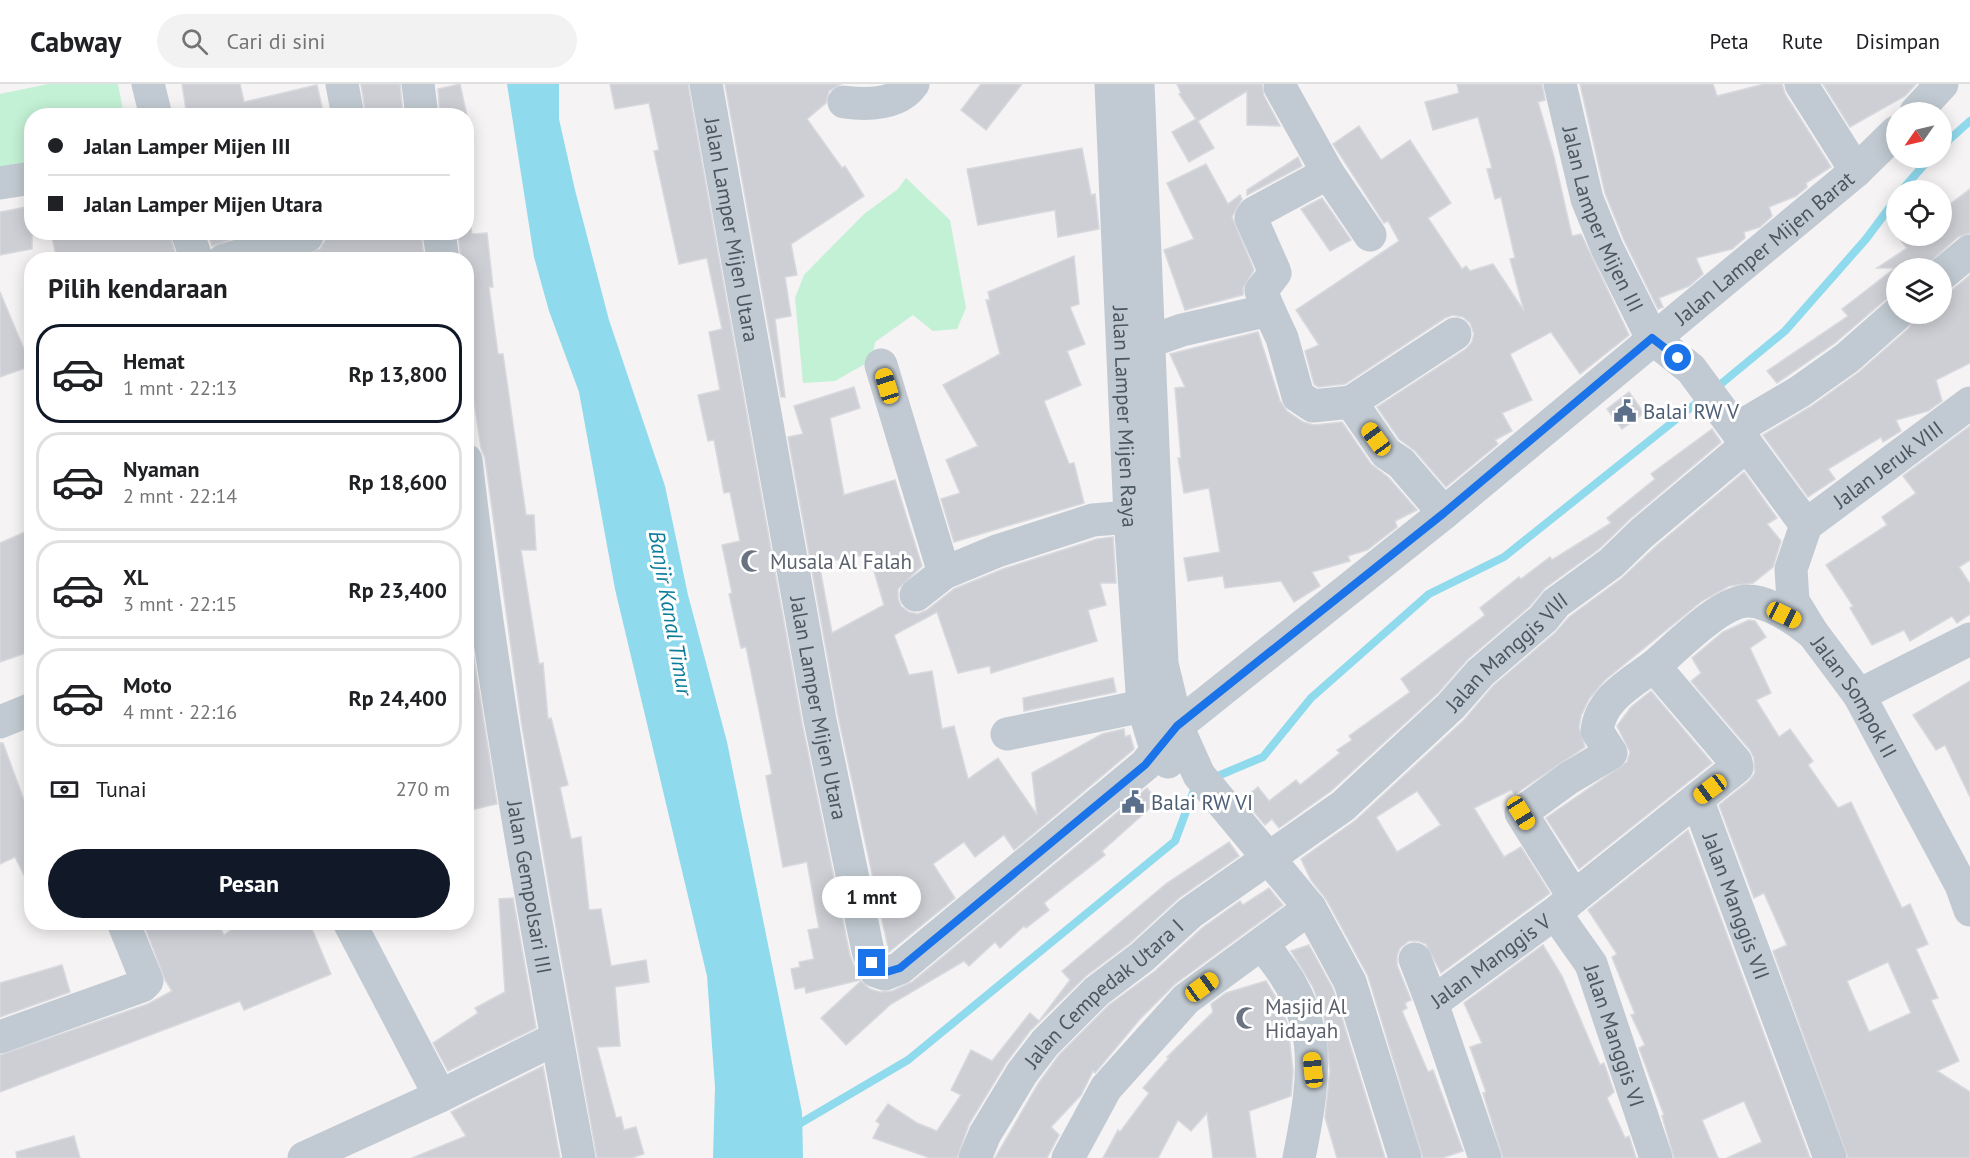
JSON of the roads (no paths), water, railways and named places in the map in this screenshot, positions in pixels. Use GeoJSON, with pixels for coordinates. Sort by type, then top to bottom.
{"type":"FeatureCollection","features":[{"type":"Feature","properties":{"kind":"street"},"geometry":{"type":"LineString","coordinates":[[148,84],[154,108]]}},
{"type":"Feature","properties":{"kind":"street"},"geometry":{"type":"LineString","coordinates":[[342,84],[346,108]]}},
{"type":"Feature","properties":{"kind":"street"},"geometry":{"type":"LineString","coordinates":[[418,84],[421,108]]}},
{"type":"Feature","properties":{"kind":"street","name":"Jalan Lamper Mijen Utara"},"geometry":{"type":"LineString","coordinates":[[705,84],[818,708],[867,951],[876,970],[885,974],[900,968],[1145,765],[1167,737]]}},
{"type":"Feature","properties":{"kind":"street"},"geometry":{"type":"LineString","coordinates":[[844,102],[864,104],[893,99],[913,84]]}},
{"type":"Feature","properties":{"kind":"street","name":"Jalan Lamper Mijen III"},"geometry":{"type":"LineString","coordinates":[[1560,84],[1587,199],[1607,248],[1652,338],[1691,369],[1735,428]]}},
{"type":"Feature","properties":{"kind":"street"},"geometry":{"type":"LineString","coordinates":[[1801,84],[1856,171]]}},
{"type":"Feature","properties":{"kind":"street"},"geometry":{"type":"LineString","coordinates":[[1925,102],[1942,84]]}},
{"type":"Feature","properties":{"kind":"street"},"geometry":{"type":"LineString","coordinates":[[1116,86],[1148,342],[1162,664],[1167,737],[1175,768],[1197,773],[1310,908],[1350,982],[1405,1158]]}},
{"type":"Feature","properties":{"kind":"street","name":"Jalan Lamper Mijen Raya"},"geometry":{"type":"LineString","coordinates":[[1116,86],[1130,517],[1143,705],[1167,737]]}},
{"type":"Feature","properties":{"kind":"street"},"geometry":{"type":"LineString","coordinates":[[1280,87],[1328,172],[1370,235]]}},
{"type":"Feature","properties":{"kind":"street","name":"Jalan Lamper Mijen Barat"},"geometry":{"type":"LineString","coordinates":[[1167,737],[1444,513],[1652,338],[1856,171],[1886,142]]}},
{"type":"Feature","properties":{"kind":"street"},"geometry":{"type":"LineString","coordinates":[[1328,172],[1254,213],[1251,218],[1275,273],[1261,291],[1282,338],[1298,396],[1313,405],[1351,402],[1455,334]]}},
{"type":"Feature","properties":{"kind":"street"},"geometry":{"type":"LineString","coordinates":[[0,183],[24,179]]}},
{"type":"Feature","properties":{"kind":"street"},"geometry":{"type":"LineString","coordinates":[[252,252],[293,240]]}},
{"type":"Feature","properties":{"kind":"street"},"geometry":{"type":"LineString","coordinates":[[1952,266],[1970,251]]}},
{"type":"Feature","properties":{"kind":"street"},"geometry":{"type":"LineString","coordinates":[[1148,342],[1182,330],[1269,310]]}},
{"type":"Feature","properties":{"kind":"street","name":"Jalan Manggis VIII"},"geometry":{"type":"LineString","coordinates":[[1267,859],[1343,806],[1452,706],[1480,673],[1543,620],[1556,603],[1611,563],[1735,428],[1799,392],[1847,358],[1886,324]]}},
{"type":"Feature","properties":{"kind":"street"},"geometry":{"type":"LineString","coordinates":[[881,365],[944,573]]}},
{"type":"Feature","properties":{"kind":"street"},"geometry":{"type":"LineString","coordinates":[[1351,402],[1386,453],[1401,463],[1444,513]]}},
{"type":"Feature","properties":{"kind":"street","name":"Jalan Jeruk VIII"},"geometry":{"type":"LineString","coordinates":[[1806,525],[1970,403]]}},
{"type":"Feature","properties":{"kind":"street"},"geometry":{"type":"LineString","coordinates":[[1735,428],[1806,525]]}},
{"type":"Feature","properties":{"kind":"street"},"geometry":{"type":"LineString","coordinates":[[916,595],[944,573],[997,551],[1093,520],[1130,517]]}},
{"type":"Feature","properties":{"kind":"street","name":"Jalan Gempolsari III"},"geometry":{"type":"LineString","coordinates":[[474,523],[513,788],[579,1158]]}},
{"type":"Feature","properties":{"kind":"street","name":"Jalan Sompok II"},"geometry":{"type":"LineString","coordinates":[[1806,525],[1791,569],[1793,601],[1812,632],[1859,695],[1960,885],[1970,910]]}},
{"type":"Feature","properties":{"kind":"street"},"geometry":{"type":"LineString","coordinates":[[1697,799],[1736,770],[1737,765],[1654,666],[1714,616],[1746,601],[1758,602],[1800,622],[1812,632]]}},
{"type":"Feature","properties":{"kind":"street"},"geometry":{"type":"LineString","coordinates":[[1859,695],[1970,639]]}},
{"type":"Feature","properties":{"kind":"street","name":"Jalan Manggis VI"},"geometry":{"type":"LineString","coordinates":[[1654,666],[1614,696],[1601,716],[1598,731],[1611,753],[1569,778],[1521,813],[1563,910],[1591,964],[1656,1158]]}},
{"type":"Feature","properties":{"kind":"street"},"geometry":{"type":"LineString","coordinates":[[1007,734],[1143,705]]}},
{"type":"Feature","properties":{"kind":"street"},"geometry":{"type":"LineString","coordinates":[[0,722],[24,712]]}},
{"type":"Feature","properties":{"kind":"street","name":"Jalan Manggis V"},"geometry":{"type":"LineString","coordinates":[[1485,1158],[1432,1003],[1563,910],[1697,799]]}},
{"type":"Feature","properties":{"kind":"street","name":"Jalan Manggis VII"},"geometry":{"type":"LineString","coordinates":[[1697,799],[1830,1158]]}},
{"type":"Feature","properties":{"kind":"street","name":"Jalan Cempedak Utara I"},"geometry":{"type":"LineString","coordinates":[[975,1158],[985,1134],[1022,1073],[1072,1015],[1190,913],[1267,859]]}},
{"type":"Feature","properties":{"kind":"street"},"geometry":{"type":"LineString","coordinates":[[1068,1158],[1106,1088],[1186,999],[1310,908]]}},
{"type":"Feature","properties":{"kind":"street"},"geometry":{"type":"LineString","coordinates":[[0,1037],[142,986],[147,981],[126,930]]}},
{"type":"Feature","properties":{"kind":"street"},"geometry":{"type":"LineString","coordinates":[[353,930],[440,1096]]}},
{"type":"Feature","properties":{"kind":"street"},"geometry":{"type":"LineString","coordinates":[[1262,945],[1283,969],[1309,1031],[1313,1070],[1311,1106],[1299,1158]]}},
{"type":"Feature","properties":{"kind":"street"},"geometry":{"type":"LineString","coordinates":[[1415,959],[1432,1003]]}},
{"type":"Feature","properties":{"kind":"street"},"geometry":{"type":"LineString","coordinates":[[304,1158],[440,1096],[557,1038]]}},
{"type":"Feature","properties":{"kind":"water","name":"Banjir Kanal Timur"},"geometry":{"type":"Polygon","coordinates":[[[507,84],[559,84],[559,119],[575,190],[609,320],[665,486],[688,595],[727,742],[802,1112],[803,1158],[713,1158],[715,1087],[707,976],[615,589],[579,392],[549,311],[534,257],[507,84]]]}},
{"type":"Feature","properties":{"kind":"waterway"},"geometry":{"type":"LineString","coordinates":[[1952,137],[1970,121]]}},
{"type":"Feature","properties":{"kind":"waterway"},"geometry":{"type":"LineString","coordinates":[[1911,180],[1921,168]]}},
{"type":"Feature","properties":{"kind":"waterway"},"geometry":{"type":"LineString","coordinates":[[1716,388],[1785,331],[1866,239],[1886,212]]}},
{"type":"Feature","properties":{"kind":"waterway"},"geometry":{"type":"LineString","coordinates":[[1213,778],[1263,757],[1311,698],[1429,594],[1504,557],[1704,397]]}},
{"type":"Feature","properties":{"kind":"waterway"},"geometry":{"type":"LineString","coordinates":[[794,1127],[908,1060],[1175,841],[1196,785]]}},
{"type":"Feature","properties":{"kind":"place","name":"Balai RW V"},"geometry":{"type":"Point","coordinates":[1625,411]}},
{"type":"Feature","properties":{"kind":"place","name":"Musala Al Falah"},"geometry":{"type":"Point","coordinates":[752,561]}},
{"type":"Feature","properties":{"kind":"place","name":"Balai RW VI"},"geometry":{"type":"Point","coordinates":[1133,802]}},
{"type":"Feature","properties":{"kind":"place","name":"Masjid Al Hidayah"},"geometry":{"type":"Point","coordinates":[1247,1018]}}]}
